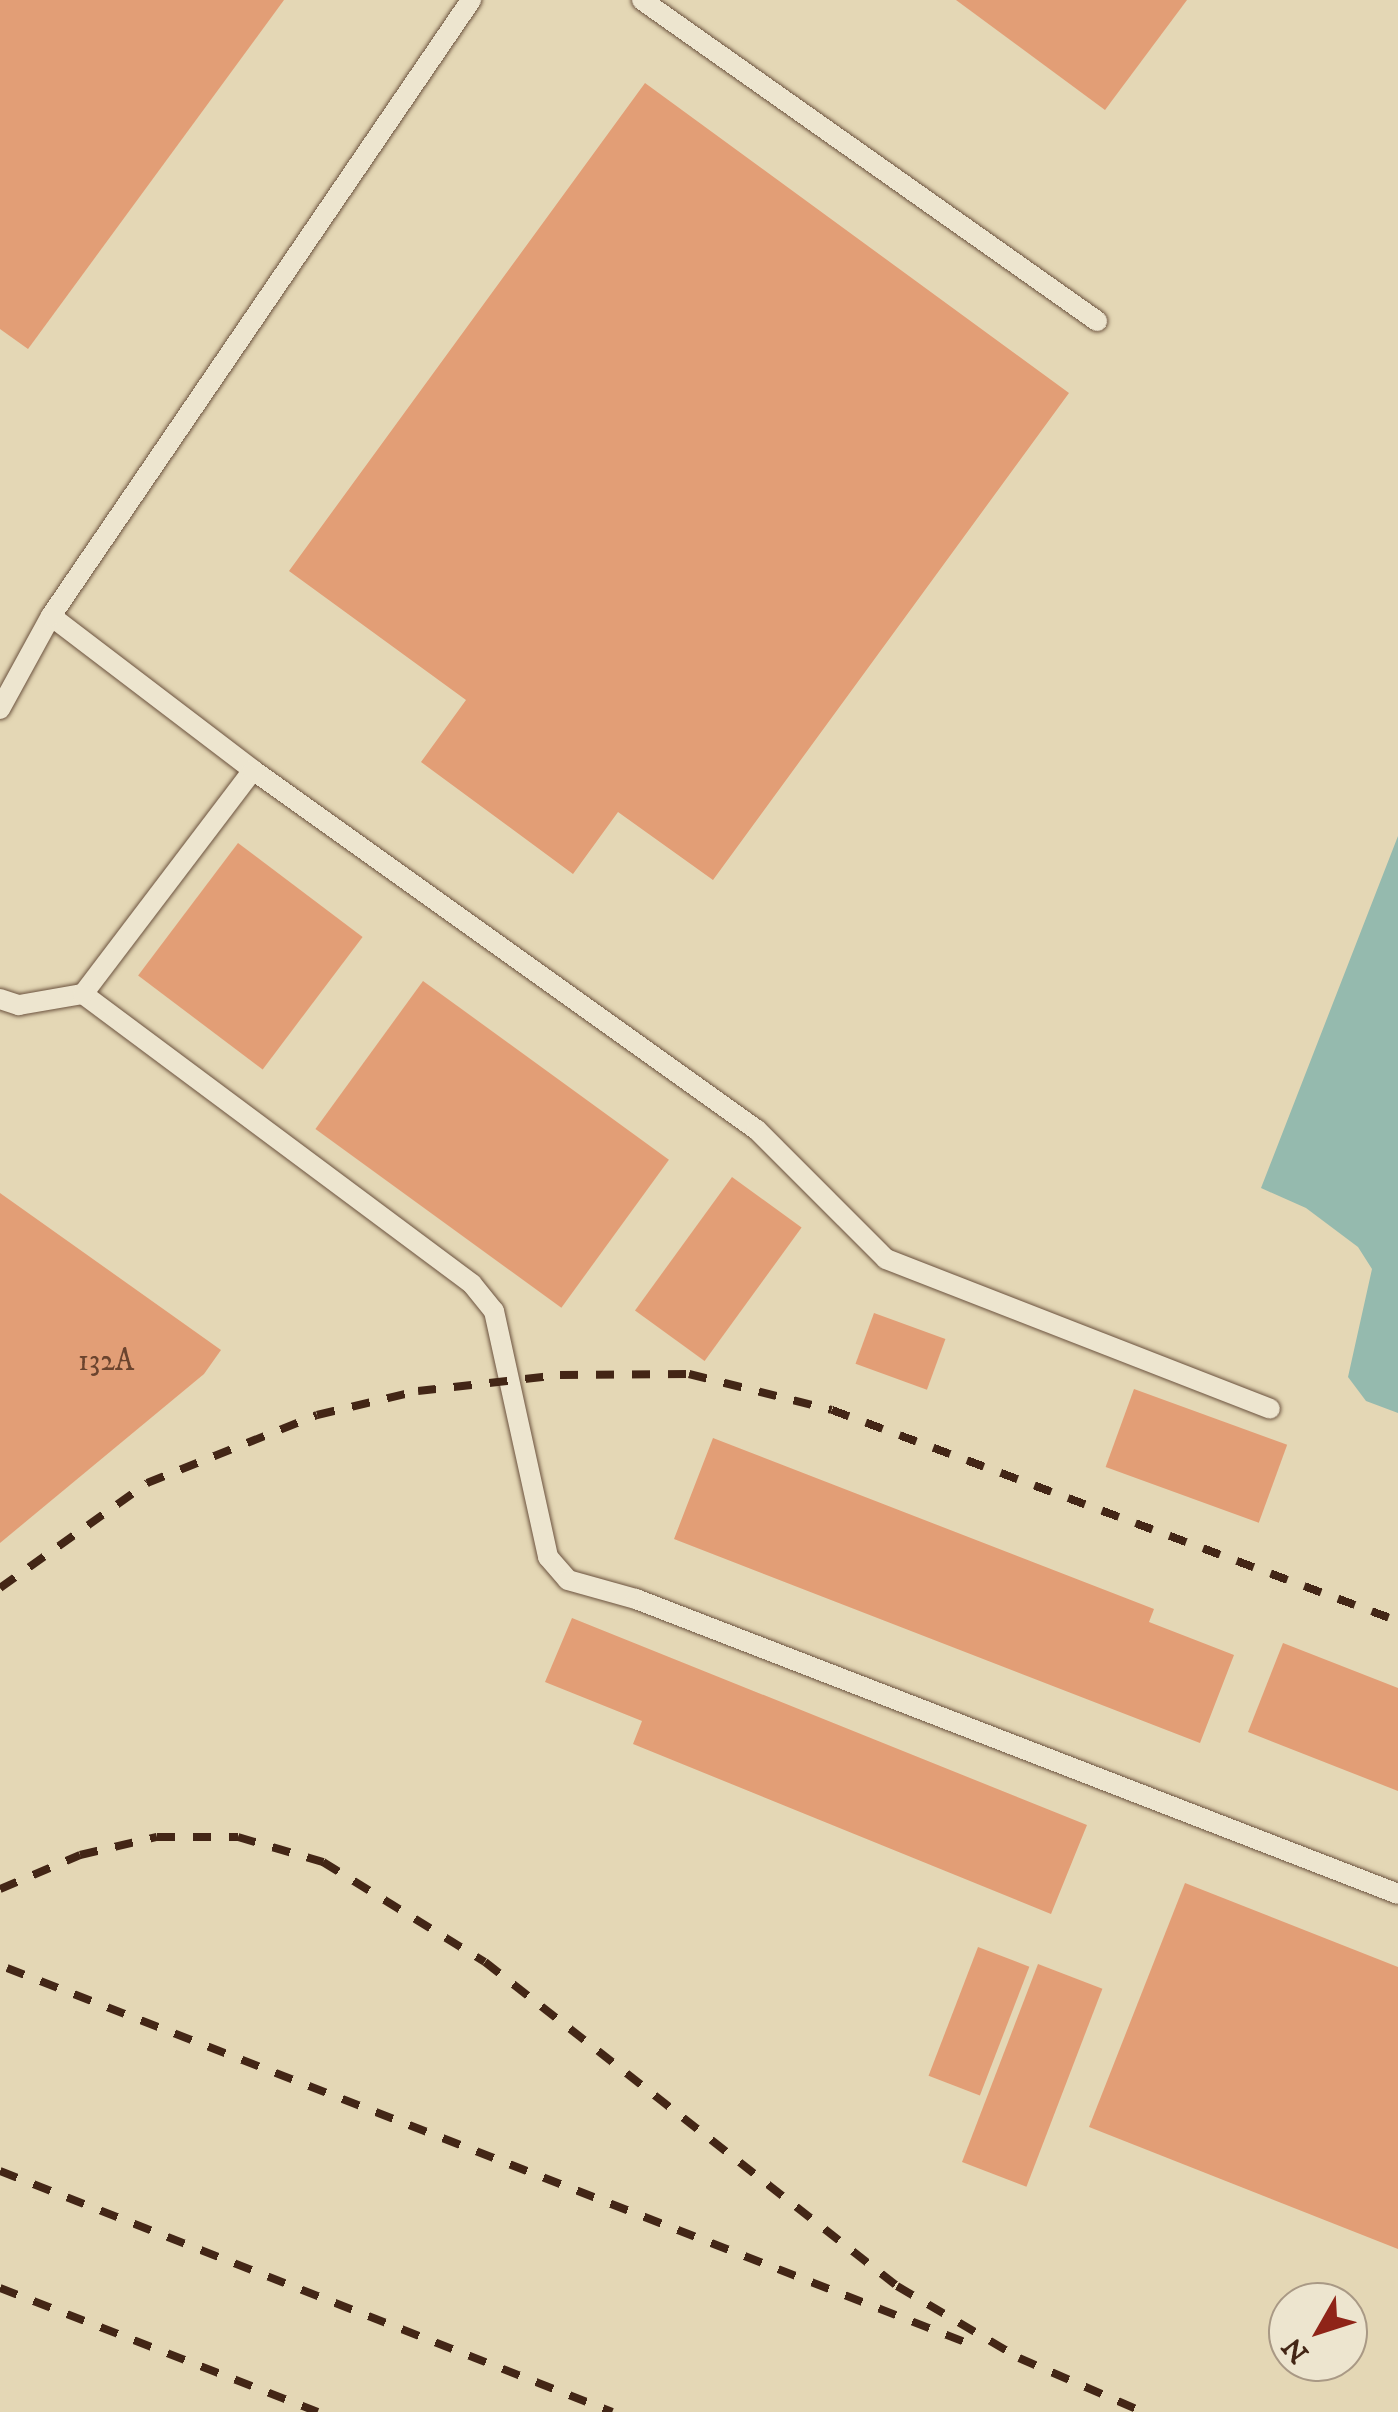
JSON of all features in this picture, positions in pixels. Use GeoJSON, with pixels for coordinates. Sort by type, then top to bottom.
{"type":"FeatureCollection","features":[{"type":"Feature","properties":{"kind":"lane"},"geometry":{"type":"LineString","coordinates":[[0,709],[51,616],[471,0]]}},
{"type":"Feature","properties":{"kind":"lane"},"geometry":{"type":"LineString","coordinates":[[652,3],[1097,322]]}},
{"type":"Feature","properties":{"kind":"lane"},"geometry":{"type":"LineString","coordinates":[[51,616],[254,770],[757,1130],[886,1259],[1270,1408]]}},
{"type":"Feature","properties":{"kind":"lane"},"geometry":{"type":"LineString","coordinates":[[0,999],[20,1005],[83,994],[254,770]]}},
{"type":"Feature","properties":{"kind":"lane"},"geometry":{"type":"LineString","coordinates":[[83,994],[472,1284],[494,1311],[548,1557],[568,1580],[636,1599],[1398,1894]]}},
{"type":"Feature","properties":{"kind":"water"},"geometry":{"type":"Polygon","coordinates":[[[1398,836],[1398,1413],[1366,1401],[1348,1377],[1372,1269],[1358,1247],[1306,1208],[1261,1188],[1398,836]]]}},
{"type":"Feature","properties":{"kind":"building"},"geometry":{"type":"Polygon","coordinates":[[[0,0],[284,0],[28,349],[0,329],[0,0]]]}},
{"type":"Feature","properties":{"kind":"building"},"geometry":{"type":"Polygon","coordinates":[[[956,0],[1187,0],[1105,110],[956,0]]]}},
{"type":"Feature","properties":{"kind":"building"},"geometry":{"type":"Polygon","coordinates":[[[645,83],[1069,393],[713,880],[618,812],[573,874],[421,762],[466,700],[289,571],[645,83]]]}},
{"type":"Feature","properties":{"kind":"building"},"geometry":{"type":"Polygon","coordinates":[[[238,843],[363,937],[263,1069],[138,976],[238,843]]]}},
{"type":"Feature","properties":{"kind":"building"},"geometry":{"type":"Polygon","coordinates":[[[423,981],[669,1160],[561,1308],[315,1129],[423,981]]]}},
{"type":"Feature","properties":{"kind":"building"},"geometry":{"type":"Polygon","coordinates":[[[732,1177],[802,1228],[705,1361],[635,1310],[732,1177]]]}},
{"type":"Feature","properties":{"kind":"building"},"geometry":{"type":"Polygon","coordinates":[[[0,1193],[221,1350],[204,1374],[0,1543],[0,1193]]]}},
{"type":"Feature","properties":{"kind":"building"},"geometry":{"type":"Polygon","coordinates":[[[874,1313],[945,1339],[927,1390],[856,1364],[874,1313]]]}},
{"type":"Feature","properties":{"kind":"building"},"geometry":{"type":"Polygon","coordinates":[[[1134,1389],[1287,1445],[1259,1523],[1106,1467],[1134,1389]]]}},
{"type":"Feature","properties":{"kind":"building"},"geometry":{"type":"Polygon","coordinates":[[[713,1438],[1154,1609],[1149,1622],[1234,1655],[1200,1743],[674,1539],[713,1438]]]}},
{"type":"Feature","properties":{"kind":"building"},"geometry":{"type":"Polygon","coordinates":[[[572,1618],[1087,1825],[1051,1914],[633,1744],[642,1721],[545,1682],[572,1618]]]}},
{"type":"Feature","properties":{"kind":"building"},"geometry":{"type":"Polygon","coordinates":[[[1283,1643],[1398,1688],[1398,1791],[1248,1732],[1283,1643]]]}},
{"type":"Feature","properties":{"kind":"building"},"geometry":{"type":"Polygon","coordinates":[[[1185,1883],[1398,1967],[1398,2249],[1089,2127],[1185,1883]]]}},
{"type":"Feature","properties":{"kind":"building"},"geometry":{"type":"Polygon","coordinates":[[[978,1947],[1029,1967],[980,2096],[929,2076],[978,1947]]]}},
{"type":"Feature","properties":{"kind":"building"},"geometry":{"type":"Polygon","coordinates":[[[1038,1964],[1102,1989],[1026,2187],[962,2162],[1038,1964]]]}},
{"type":"Feature","properties":{"kind":"railway"},"geometry":{"type":"LineString","coordinates":[[0,1588],[147,1483],[317,1415],[418,1391],[560,1375],[689,1374],[832,1410],[1398,1621]]}},
{"type":"Feature","properties":{"kind":"railway"},"geometry":{"type":"LineString","coordinates":[[0,1889],[80,1855],[157,1837],[238,1837],[323,1862],[485,1962],[897,2286],[1019,2358],[1143,2412]]}},
{"type":"Feature","properties":{"kind":"railway"},"geometry":{"type":"LineString","coordinates":[[7,1968],[970,2344]]}},
{"type":"Feature","properties":{"kind":"railway"},"geometry":{"type":"LineString","coordinates":[[0,2171],[612,2412]]}},
{"type":"Feature","properties":{"kind":"railway"},"geometry":{"type":"LineString","coordinates":[[0,2288],[318,2412]]}}]}
